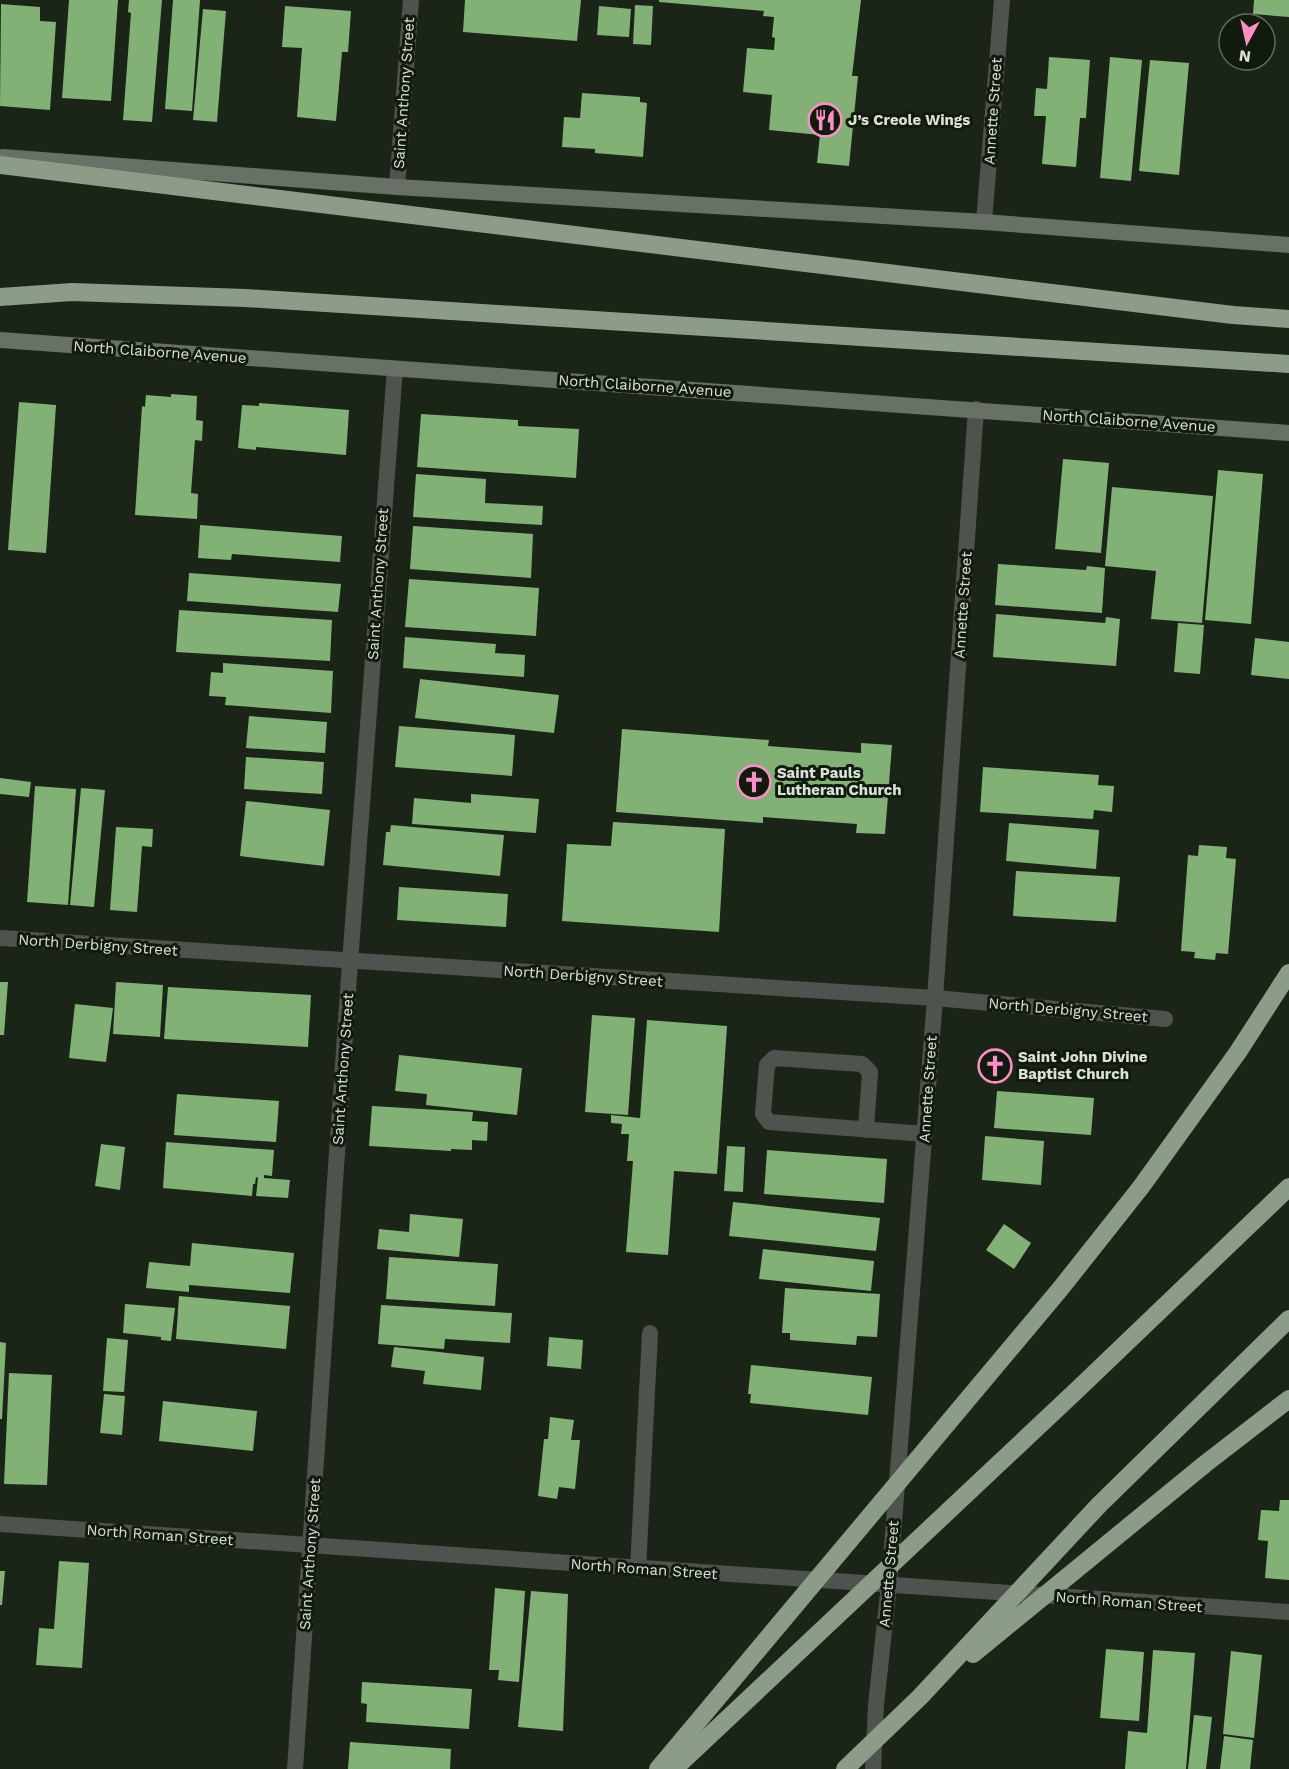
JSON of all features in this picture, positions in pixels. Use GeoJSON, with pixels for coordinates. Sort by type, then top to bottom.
{"type":"FeatureCollection","features":[{"type":"Feature","properties":{"kind":"highway"},"geometry":{"type":"LineString","coordinates":[[0,165],[1221,313],[1289,319]]}},
{"type":"Feature","properties":{"kind":"highway"},"geometry":{"type":"LineString","coordinates":[[0,297],[72,292],[245,298],[1289,364]]}},
{"type":"Feature","properties":{"kind":"highway"},"geometry":{"type":"LineString","coordinates":[[658,1769],[1010,1350],[1134,1196],[1238,1052],[1289,973]]}},
{"type":"Feature","properties":{"kind":"highway"},"geometry":{"type":"LineString","coordinates":[[674,1769],[1289,1187]]}},
{"type":"Feature","properties":{"kind":"highway"},"geometry":{"type":"LineString","coordinates":[[845,1769],[920,1696],[1099,1505],[1289,1319]]}},
{"type":"Feature","properties":{"kind":"highway"},"geometry":{"type":"LineString","coordinates":[[920,1696],[1205,1464],[1289,1399]]}},
{"type":"Feature","properties":{"kind":"main road"},"geometry":{"type":"LineString","coordinates":[[0,157],[396,187],[984,222],[1289,245]]}},
{"type":"Feature","properties":{"kind":"main road","name":"North Claiborne Avenue"},"geometry":{"type":"LineString","coordinates":[[0,340],[1289,433]]}},
{"type":"Feature","properties":{"kind":"street","name":"Saint Anthony Street"},"geometry":{"type":"LineString","coordinates":[[396,187],[411,0]]}},
{"type":"Feature","properties":{"kind":"street","name":"Annette Street"},"geometry":{"type":"LineString","coordinates":[[984,222],[1002,0]]}},
{"type":"Feature","properties":{"kind":"street","name":"Saint Anthony Street"},"geometry":{"type":"LineString","coordinates":[[295,1769],[350,962],[395,369]]}},
{"type":"Feature","properties":{"kind":"street","name":"Annette Street"},"geometry":{"type":"LineString","coordinates":[[873,1769],[876,1705],[889,1585],[925,1134],[976,409]]}},
{"type":"Feature","properties":{"kind":"street","name":"North Derbigny Street"},"geometry":{"type":"LineString","coordinates":[[0,938],[935,998],[1166,1019]]}},
{"type":"Feature","properties":{"kind":"street"},"geometry":{"type":"LineString","coordinates":[[866,1130],[870,1072],[862,1064],[774,1058],[767,1065],[763,1114],[769,1122],[866,1130],[925,1134]]}},
{"type":"Feature","properties":{"kind":"street"},"geometry":{"type":"LineString","coordinates":[[638,1569],[650,1333]]}},
{"type":"Feature","properties":{"kind":"street","name":"North Roman Street"},"geometry":{"type":"LineString","coordinates":[[0,1524],[1289,1612]]}},
{"type":"Feature","properties":{"kind":"building"},"geometry":{"type":"Polygon","coordinates":[[[69,0],[118,0],[111,101],[62,98],[69,0]]]}},
{"type":"Feature","properties":{"kind":"building"},"geometry":{"type":"Polygon","coordinates":[[[129,0],[162,0],[152,122],[123,120],[131,13],[128,12],[129,0]]]}},
{"type":"Feature","properties":{"kind":"building"},"geometry":{"type":"Polygon","coordinates":[[[173,0],[200,0],[192,111],[165,109],[173,0]]]}},
{"type":"Feature","properties":{"kind":"building"},"geometry":{"type":"Polygon","coordinates":[[[465,0],[581,0],[577,41],[463,32],[465,0]]]}},
{"type":"Feature","properties":{"kind":"building"},"geometry":{"type":"Polygon","coordinates":[[[659,0],[861,0],[852,76],[858,76],[849,166],[817,163],[820,135],[769,130],[772,95],[743,92],[747,48],[774,50],[775,38],[772,37],[774,17],[763,16],[764,11],[659,2],[659,0]]]}},
{"type":"Feature","properties":{"kind":"building"},"geometry":{"type":"Polygon","coordinates":[[[1254,0],[1289,0],[1289,17],[1277,16],[1277,12],[1253,12],[1254,0]]]}},
{"type":"Feature","properties":{"kind":"building"},"geometry":{"type":"Polygon","coordinates":[[[1,4],[40,7],[40,21],[56,22],[50,110],[0,106],[1,4]]]}},
{"type":"Feature","properties":{"kind":"building"},"geometry":{"type":"Polygon","coordinates":[[[635,5],[653,6],[651,45],[633,44],[635,5]]]}},
{"type":"Feature","properties":{"kind":"building"},"geometry":{"type":"Polygon","coordinates":[[[285,6],[351,11],[348,52],[342,52],[336,121],[297,117],[302,48],[282,47],[285,6]]]}},
{"type":"Feature","properties":{"kind":"building"},"geometry":{"type":"Polygon","coordinates":[[[599,6],[631,9],[629,37],[597,35],[599,6]]]}},
{"type":"Feature","properties":{"kind":"building"},"geometry":{"type":"Polygon","coordinates":[[[203,9],[226,11],[217,122],[193,120],[203,9]]]}},
{"type":"Feature","properties":{"kind":"building"},"geometry":{"type":"Polygon","coordinates":[[[1049,57],[1090,60],[1086,118],[1080,118],[1076,167],[1042,164],[1046,116],[1034,116],[1036,88],[1047,89],[1049,57]]]}},
{"type":"Feature","properties":{"kind":"building"},"geometry":{"type":"Polygon","coordinates":[[[1110,57],[1142,60],[1131,181],[1100,178],[1110,57]]]}},
{"type":"Feature","properties":{"kind":"building"},"geometry":{"type":"Polygon","coordinates":[[[1150,60],[1189,63],[1179,175],[1139,171],[1150,60]]]}},
{"type":"Feature","properties":{"kind":"building"},"geometry":{"type":"Polygon","coordinates":[[[582,93],[640,97],[640,102],[647,103],[643,157],[595,153],[595,149],[562,147],[564,117],[580,118],[582,93]]]}},
{"type":"Feature","properties":{"kind":"building"},"geometry":{"type":"Polygon","coordinates":[[[171,394],[197,396],[196,420],[203,421],[202,441],[195,440],[191,493],[198,494],[197,519],[135,515],[142,406],[145,407],[146,395],[171,397],[171,394]]]}},
{"type":"Feature","properties":{"kind":"building"},"geometry":{"type":"Polygon","coordinates":[[[19,402],[56,405],[46,553],[8,550],[19,402]]]}},
{"type":"Feature","properties":{"kind":"building"},"geometry":{"type":"Polygon","coordinates":[[[259,403],[349,410],[346,455],[256,447],[256,450],[238,448],[242,405],[259,406],[259,403]]]}},
{"type":"Feature","properties":{"kind":"building"},"geometry":{"type":"Polygon","coordinates":[[[421,414],[518,420],[518,426],[579,429],[576,478],[417,467],[421,414]]]}},
{"type":"Feature","properties":{"kind":"building"},"geometry":{"type":"Polygon","coordinates":[[[1063,459],[1109,463],[1101,553],[1055,549],[1063,459]]]}},
{"type":"Feature","properties":{"kind":"building"},"geometry":{"type":"Polygon","coordinates":[[[1218,470],[1263,474],[1251,624],[1205,620],[1218,470]]]}},
{"type":"Feature","properties":{"kind":"building"},"geometry":{"type":"Polygon","coordinates":[[[416,474],[486,479],[485,503],[543,506],[542,525],[413,517],[416,474]]]}},
{"type":"Feature","properties":{"kind":"building"},"geometry":{"type":"Polygon","coordinates":[[[1112,487],[1213,496],[1202,623],[1151,619],[1156,571],[1105,566],[1112,487]]]}},
{"type":"Feature","properties":{"kind":"building"},"geometry":{"type":"Polygon","coordinates":[[[200,525],[342,536],[340,562],[232,554],[231,560],[198,558],[200,525]]]}},
{"type":"Feature","properties":{"kind":"building"},"geometry":{"type":"Polygon","coordinates":[[[413,526],[533,534],[531,578],[410,569],[413,526]]]}},
{"type":"Feature","properties":{"kind":"building"},"geometry":{"type":"Polygon","coordinates":[[[998,564],[1086,570],[1087,566],[1105,568],[1102,613],[995,605],[998,564]]]}},
{"type":"Feature","properties":{"kind":"building"},"geometry":{"type":"Polygon","coordinates":[[[189,573],[341,584],[338,612],[187,601],[189,573]]]}},
{"type":"Feature","properties":{"kind":"building"},"geometry":{"type":"Polygon","coordinates":[[[409,579],[539,588],[536,636],[405,627],[409,579]]]}},
{"type":"Feature","properties":{"kind":"building"},"geometry":{"type":"Polygon","coordinates":[[[179,610],[332,620],[330,661],[176,652],[179,610]]]}},
{"type":"Feature","properties":{"kind":"building"},"geometry":{"type":"Polygon","coordinates":[[[996,614],[1105,623],[1106,617],[1120,619],[1116,666],[993,657],[996,614]]]}},
{"type":"Feature","properties":{"kind":"building"},"geometry":{"type":"Polygon","coordinates":[[[1178,623],[1204,625],[1200,674],[1174,672],[1178,623]]]}},
{"type":"Feature","properties":{"kind":"building"},"geometry":{"type":"Polygon","coordinates":[[[405,637],[496,644],[495,653],[525,655],[524,677],[403,668],[405,637]]]}},
{"type":"Feature","properties":{"kind":"building"},"geometry":{"type":"Polygon","coordinates":[[[1255,638],[1289,642],[1289,679],[1251,675],[1255,638]]]}},
{"type":"Feature","properties":{"kind":"building"},"geometry":{"type":"Polygon","coordinates":[[[223,663],[333,671],[331,713],[225,705],[226,697],[209,696],[211,672],[223,673],[223,663]]]}},
{"type":"Feature","properties":{"kind":"building"},"geometry":{"type":"Polygon","coordinates":[[[420,679],[559,695],[554,733],[415,718],[420,679]]]}},
{"type":"Feature","properties":{"kind":"building"},"geometry":{"type":"Polygon","coordinates":[[[249,716],[327,722],[325,753],[246,748],[249,716]]]}},
{"type":"Feature","properties":{"kind":"building"},"geometry":{"type":"Polygon","coordinates":[[[399,726],[515,735],[512,776],[395,767],[399,726]]]}},
{"type":"Feature","properties":{"kind":"building","name":"Saint Pauls Lutheran Church"},"geometry":{"type":"Polygon","coordinates":[[[622,729],[769,740],[768,746],[861,753],[861,743],[892,745],[885,834],[856,833],[857,824],[763,817],[763,823],[616,812],[622,729]]]}},
{"type":"Feature","properties":{"kind":"building"},"geometry":{"type":"Polygon","coordinates":[[[246,757],[324,762],[322,794],[244,789],[246,757]]]}},
{"type":"Feature","properties":{"kind":"building"},"geometry":{"type":"Polygon","coordinates":[[[983,767],[1099,775],[1098,785],[1114,786],[1112,812],[1094,810],[1093,819],[980,812],[983,767]]]}},
{"type":"Feature","properties":{"kind":"building"},"geometry":{"type":"Polygon","coordinates":[[[0,778],[31,782],[29,797],[0,794],[0,778]]]}},
{"type":"Feature","properties":{"kind":"building"},"geometry":{"type":"Polygon","coordinates":[[[35,786],[76,789],[68,905],[27,902],[35,786]]]}},
{"type":"Feature","properties":{"kind":"building"},"geometry":{"type":"Polygon","coordinates":[[[81,788],[105,790],[94,907],[70,905],[81,788]]]}},
{"type":"Feature","properties":{"kind":"building"},"geometry":{"type":"Polygon","coordinates":[[[471,794],[539,799],[536,833],[412,824],[414,798],[471,803],[471,794]]]}},
{"type":"Feature","properties":{"kind":"building"},"geometry":{"type":"Polygon","coordinates":[[[246,801],[330,810],[324,866],[240,856],[246,801]]]}},
{"type":"Feature","properties":{"kind":"building"},"geometry":{"type":"Polygon","coordinates":[[[613,822],[725,829],[719,932],[562,921],[567,844],[611,846],[613,822]]]}},
{"type":"Feature","properties":{"kind":"building"},"geometry":{"type":"Polygon","coordinates":[[[1009,823],[1099,830],[1096,869],[1006,861],[1009,823]]]}},
{"type":"Feature","properties":{"kind":"building"},"geometry":{"type":"Polygon","coordinates":[[[391,825],[504,835],[500,876],[383,865],[386,832],[390,832],[391,825]]]}},
{"type":"Feature","properties":{"kind":"building"},"geometry":{"type":"Polygon","coordinates":[[[116,827],[153,829],[152,847],[142,846],[137,912],[110,910],[116,827]]]}},
{"type":"Feature","properties":{"kind":"building"},"geometry":{"type":"Polygon","coordinates":[[[1199,845],[1227,847],[1226,858],[1236,859],[1228,954],[1216,953],[1215,960],[1194,958],[1195,952],[1181,951],[1188,855],[1198,856],[1199,845]]]}},
{"type":"Feature","properties":{"kind":"building"},"geometry":{"type":"Polygon","coordinates":[[[1016,871],[1120,877],[1116,922],[1013,916],[1016,871]]]}},
{"type":"Feature","properties":{"kind":"building"},"geometry":{"type":"Polygon","coordinates":[[[399,887],[508,894],[506,927],[397,920],[399,887]]]}},
{"type":"Feature","properties":{"kind":"building"},"geometry":{"type":"Polygon","coordinates":[[[0,982],[8,982],[4,1035],[0,1035],[0,982]]]}},
{"type":"Feature","properties":{"kind":"building"},"geometry":{"type":"Polygon","coordinates":[[[116,982],[163,985],[160,1037],[113,1034],[116,982]]]}},
{"type":"Feature","properties":{"kind":"building"},"geometry":{"type":"Polygon","coordinates":[[[168,987],[311,995],[308,1047],[164,1039],[168,987]]]}},
{"type":"Feature","properties":{"kind":"building"},"geometry":{"type":"Polygon","coordinates":[[[75,1004],[113,1008],[106,1062],[69,1058],[75,1004]]]}},
{"type":"Feature","properties":{"kind":"building"},"geometry":{"type":"Polygon","coordinates":[[[592,1015],[635,1018],[628,1115],[585,1112],[592,1015]]]}},
{"type":"Feature","properties":{"kind":"building"},"geometry":{"type":"Polygon","coordinates":[[[647,1020],[727,1026],[717,1174],[674,1171],[668,1255],[626,1252],[633,1161],[627,1161],[629,1134],[621,1134],[622,1124],[611,1123],[611,1115],[640,1118],[647,1020]]]}},
{"type":"Feature","properties":{"kind":"building"},"geometry":{"type":"Polygon","coordinates":[[[399,1055],[522,1068],[517,1115],[426,1105],[427,1094],[395,1091],[399,1055]]]}},
{"type":"Feature","properties":{"kind":"building"},"geometry":{"type":"Polygon","coordinates":[[[997,1091],[1094,1098],[1091,1135],[994,1128],[997,1091]]]}},
{"type":"Feature","properties":{"kind":"building"},"geometry":{"type":"Polygon","coordinates":[[[177,1094],[279,1101],[276,1142],[174,1135],[177,1094]]]}},
{"type":"Feature","properties":{"kind":"building"},"geometry":{"type":"Polygon","coordinates":[[[372,1106],[473,1112],[472,1121],[488,1122],[487,1141],[472,1140],[472,1150],[451,1149],[451,1151],[369,1146],[372,1106]]]}},
{"type":"Feature","properties":{"kind":"building"},"geometry":{"type":"Polygon","coordinates":[[[985,1136],[1044,1141],[1041,1185],[982,1180],[985,1136]]]}},
{"type":"Feature","properties":{"kind":"building"},"geometry":{"type":"Polygon","coordinates":[[[166,1142],[274,1150],[272,1176],[264,1175],[264,1178],[290,1180],[288,1198],[256,1196],[258,1178],[256,1177],[252,1196],[163,1188],[166,1142]]]}},
{"type":"Feature","properties":{"kind":"building"},"geometry":{"type":"Polygon","coordinates":[[[101,1144],[125,1147],[120,1190],[95,1186],[101,1144]]]}},
{"type":"Feature","properties":{"kind":"building"},"geometry":{"type":"Polygon","coordinates":[[[727,1146],[745,1147],[743,1192],[724,1191],[727,1146]]]}},
{"type":"Feature","properties":{"kind":"building"},"geometry":{"type":"Polygon","coordinates":[[[767,1150],[887,1159],[884,1203],[764,1194],[767,1150]]]}},
{"type":"Feature","properties":{"kind":"building"},"geometry":{"type":"Polygon","coordinates":[[[733,1202],[880,1218],[876,1251],[729,1236],[733,1202]]]}},
{"type":"Feature","properties":{"kind":"building"},"geometry":{"type":"Polygon","coordinates":[[[410,1214],[463,1219],[459,1257],[377,1249],[379,1229],[409,1232],[410,1214]]]}},
{"type":"Feature","properties":{"kind":"building"},"geometry":{"type":"Polygon","coordinates":[[[1004,1224],[1031,1243],[1014,1269],[986,1250],[1004,1224]]]}},
{"type":"Feature","properties":{"kind":"building"},"geometry":{"type":"Polygon","coordinates":[[[192,1243],[294,1253],[290,1293],[189,1285],[189,1292],[146,1288],[149,1262],[190,1266],[192,1243]]]}},
{"type":"Feature","properties":{"kind":"building"},"geometry":{"type":"Polygon","coordinates":[[[763,1249],[874,1261],[871,1291],[759,1279],[763,1249]]]}},
{"type":"Feature","properties":{"kind":"building"},"geometry":{"type":"Polygon","coordinates":[[[389,1257],[498,1264],[495,1306],[386,1299],[389,1257]]]}},
{"type":"Feature","properties":{"kind":"building"},"geometry":{"type":"Polygon","coordinates":[[[785,1288],[880,1294],[877,1337],[857,1336],[856,1345],[790,1340],[790,1333],[782,1333],[785,1288]]]}},
{"type":"Feature","properties":{"kind":"building"},"geometry":{"type":"Polygon","coordinates":[[[179,1296],[290,1306],[286,1349],[176,1339],[179,1296]]]}},
{"type":"Feature","properties":{"kind":"building"},"geometry":{"type":"Polygon","coordinates":[[[125,1304],[175,1308],[171,1341],[161,1340],[161,1337],[123,1333],[125,1304]]]}},
{"type":"Feature","properties":{"kind":"building"},"geometry":{"type":"Polygon","coordinates":[[[381,1305],[512,1313],[510,1343],[445,1339],[444,1349],[378,1344],[381,1305]]]}},
{"type":"Feature","properties":{"kind":"building"},"geometry":{"type":"Polygon","coordinates":[[[549,1337],[583,1340],[581,1369],[547,1366],[549,1337]]]}},
{"type":"Feature","properties":{"kind":"building"},"geometry":{"type":"Polygon","coordinates":[[[107,1338],[128,1340],[124,1392],[103,1391],[107,1338]]]}},
{"type":"Feature","properties":{"kind":"building"},"geometry":{"type":"Polygon","coordinates":[[[0,1342],[6,1343],[2,1419],[0,1419],[0,1342]]]}},
{"type":"Feature","properties":{"kind":"building"},"geometry":{"type":"Polygon","coordinates":[[[394,1347],[484,1357],[481,1390],[423,1384],[425,1371],[391,1367],[394,1347]]]}},
{"type":"Feature","properties":{"kind":"building"},"geometry":{"type":"Polygon","coordinates":[[[751,1365],[872,1377],[868,1415],[750,1403],[751,1394],[748,1394],[751,1365]]]}},
{"type":"Feature","properties":{"kind":"building"},"geometry":{"type":"Polygon","coordinates":[[[9,1373],[52,1375],[47,1485],[4,1484],[9,1373]]]}},
{"type":"Feature","properties":{"kind":"building"},"geometry":{"type":"Polygon","coordinates":[[[104,1394],[125,1396],[122,1435],[100,1433],[104,1394]]]}},
{"type":"Feature","properties":{"kind":"building"},"geometry":{"type":"Polygon","coordinates":[[[163,1401],[257,1411],[253,1451],[159,1441],[163,1401]]]}},
{"type":"Feature","properties":{"kind":"building"},"geometry":{"type":"Polygon","coordinates":[[[550,1417],[574,1420],[571,1440],[580,1440],[575,1489],[559,1487],[557,1499],[538,1496],[544,1439],[548,1439],[550,1417]]]}},
{"type":"Feature","properties":{"kind":"building"},"geometry":{"type":"Polygon","coordinates":[[[1280,1500],[1289,1500],[1289,1580],[1265,1578],[1268,1541],[1258,1540],[1261,1510],[1279,1511],[1280,1500]]]}},
{"type":"Feature","properties":{"kind":"building"},"geometry":{"type":"Polygon","coordinates":[[[59,1561],[89,1563],[82,1668],[36,1665],[39,1628],[54,1629],[59,1561]]]}},
{"type":"Feature","properties":{"kind":"building"},"geometry":{"type":"Polygon","coordinates":[[[0,1571],[5,1571],[2,1605],[0,1605],[0,1571]]]}},
{"type":"Feature","properties":{"kind":"building"},"geometry":{"type":"Polygon","coordinates":[[[495,1588],[525,1591],[519,1682],[498,1680],[499,1670],[489,1670],[495,1588]]]}},
{"type":"Feature","properties":{"kind":"building"},"geometry":{"type":"Polygon","coordinates":[[[531,1591],[568,1594],[563,1731],[518,1727],[531,1591]]]}},
{"type":"Feature","properties":{"kind":"building"},"geometry":{"type":"Polygon","coordinates":[[[1106,1649],[1144,1652],[1139,1721],[1100,1718],[1106,1649]]]}},
{"type":"Feature","properties":{"kind":"building"},"geometry":{"type":"Polygon","coordinates":[[[1153,1650],[1195,1653],[1186,1769],[1125,1769],[1128,1731],[1147,1733],[1153,1650]]]}},
{"type":"Feature","properties":{"kind":"building"},"geometry":{"type":"Polygon","coordinates":[[[1231,1651],[1262,1655],[1254,1738],[1223,1734],[1231,1651]]]}},
{"type":"Feature","properties":{"kind":"building"},"geometry":{"type":"Polygon","coordinates":[[[362,1682],[472,1689],[469,1729],[366,1722],[367,1704],[361,1703],[362,1682]]]}},
{"type":"Feature","properties":{"kind":"building"},"geometry":{"type":"Polygon","coordinates":[[[1194,1715],[1212,1717],[1206,1769],[1188,1769],[1194,1715]]]}},
{"type":"Feature","properties":{"kind":"building"},"geometry":{"type":"Polygon","coordinates":[[[1224,1736],[1253,1740],[1250,1769],[1220,1769],[1224,1736]]]}},
{"type":"Feature","properties":{"kind":"building"},"geometry":{"type":"Polygon","coordinates":[[[350,1742],[451,1749],[450,1769],[348,1769],[350,1742]]]}},
{"type":"Feature","properties":{"kind":"place","name":"J’s Creole Wings"},"geometry":{"type":"Point","coordinates":[825,120]}},
{"type":"Feature","properties":{"kind":"place","name":"Saint Pauls Lutheran Church"},"geometry":{"type":"Point","coordinates":[754,782]}},
{"type":"Feature","properties":{"kind":"place","name":"Saint John Divine Baptist Church"},"geometry":{"type":"Point","coordinates":[995,1066]}}]}
